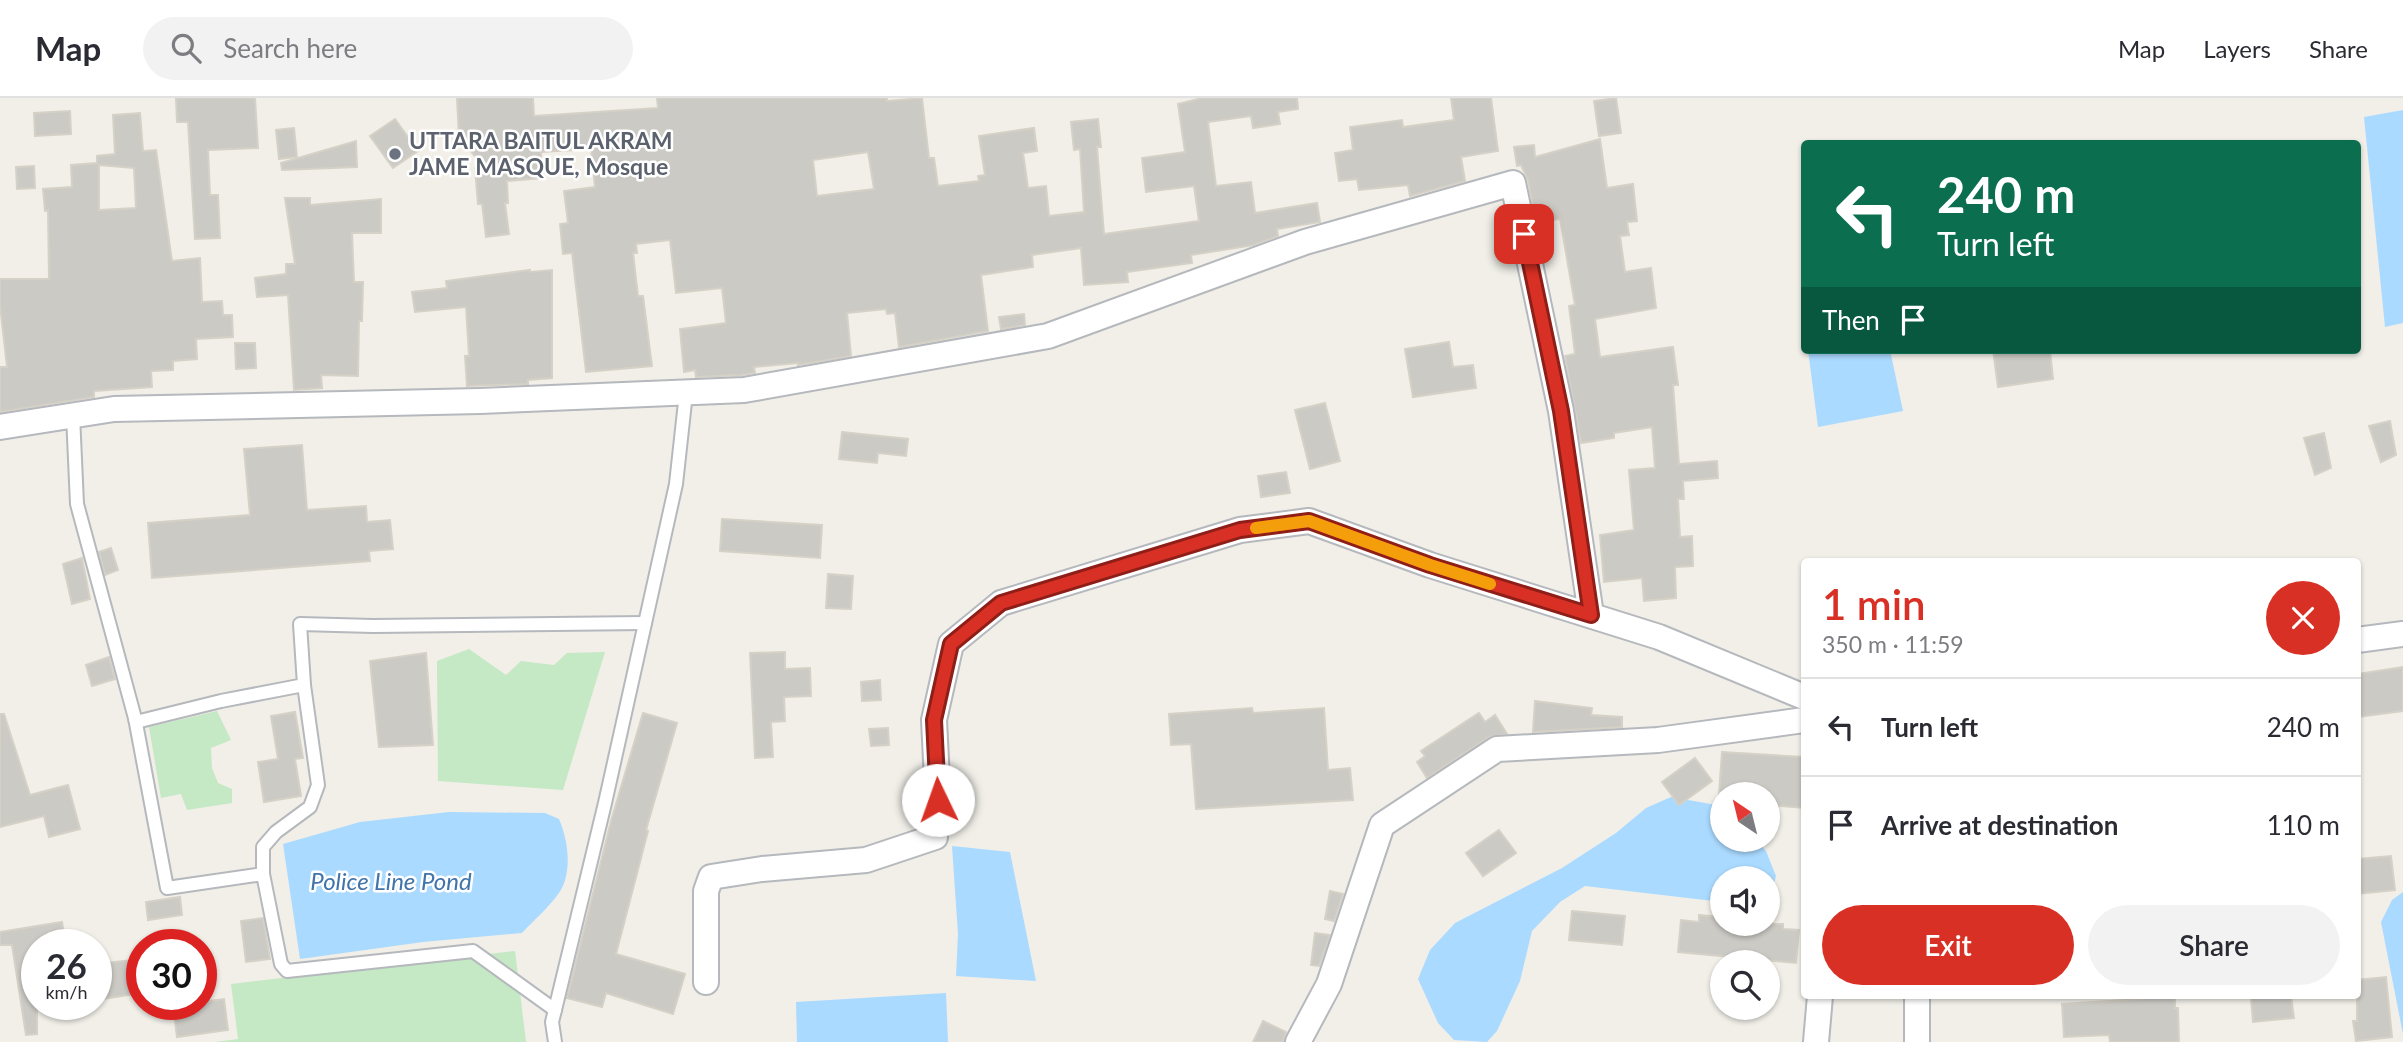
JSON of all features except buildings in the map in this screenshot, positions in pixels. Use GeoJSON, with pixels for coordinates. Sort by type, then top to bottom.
{"type":"FeatureCollection","features":[{"type":"Feature","properties":{"kind":"street"},"geometry":{"type":"LineString","coordinates":[[0,428],[114,409],[481,401],[744,390],[1048,336],[1305,242],[1513,183],[1561,411],[1591,615]]}},
{"type":"Feature","properties":{"kind":"street"},"geometry":{"type":"LineString","coordinates":[[706,982],[706,891],[711,877],[762,869],[866,860],[935,837],[938,800],[934,720],[951,644],[1001,603],[1240,530],[1309,521],[1430,565],[1659,637],[1801,696]]}},
{"type":"Feature","properties":{"kind":"street"},"geometry":{"type":"LineString","coordinates":[[2361,639],[2403,634]]}},
{"type":"Feature","properties":{"kind":"street"},"geometry":{"type":"LineString","coordinates":[[1298,1042],[1329,984],[1382,825],[1497,749],[1658,740],[1801,720]]}},
{"type":"Feature","properties":{"kind":"street"},"geometry":{"type":"LineString","coordinates":[[1816,1042],[1821,999]]}},
{"type":"Feature","properties":{"kind":"street"},"geometry":{"type":"LineString","coordinates":[[1917,999],[1917,1042]]}},
{"type":"Feature","properties":{"kind":"lane"},"geometry":{"type":"LineString","coordinates":[[555,1042],[552,1022],[605,803],[676,484],[686,393]]}},
{"type":"Feature","properties":{"kind":"lane"},"geometry":{"type":"LineString","coordinates":[[73,415],[77,504],[135,718],[167,888],[263,874]]}},
{"type":"Feature","properties":{"kind":"lane"},"geometry":{"type":"LineString","coordinates":[[555,1010],[473,951],[287,971],[281,964],[263,874],[263,847],[276,832],[310,807],[318,785],[304,685],[300,624],[373,626],[645,623]]}},
{"type":"Feature","properties":{"kind":"lane"},"geometry":{"type":"LineString","coordinates":[[135,718],[136,722],[220,701],[304,685]]}},
{"type":"Feature","properties":{"kind":"green space"},"geometry":{"type":"Polygon","coordinates":[[[469,649],[506,675],[521,661],[554,665],[567,653],[605,652],[563,790],[438,781],[437,661],[469,649]]]}},
{"type":"Feature","properties":{"kind":"green space"},"geometry":{"type":"Polygon","coordinates":[[[217,711],[231,740],[211,748],[212,768],[218,783],[232,789],[232,803],[187,810],[181,794],[161,798],[149,727],[217,711]]]}},
{"type":"Feature","properties":{"kind":"green space"},"geometry":{"type":"Polygon","coordinates":[[[515,951],[526,1042],[215,1042],[238,1039],[231,984],[515,951]]]}},
{"type":"Feature","properties":{"kind":"water"},"geometry":{"type":"Polygon","coordinates":[[[2403,110],[2403,323],[2385,327],[2364,117],[2403,110]]]}},
{"type":"Feature","properties":{"kind":"water"},"geometry":{"type":"Polygon","coordinates":[[[1809,354],[1891,354],[1903,411],[1818,427],[1809,354]]]}},
{"type":"Feature","properties":{"kind":"water"},"geometry":{"type":"Polygon","coordinates":[[[1671,797],[1710,804],[1710,852],[1766,852],[1772,866],[1710,866],[1710,901],[1585,886],[1560,902],[1532,931],[1520,981],[1497,1031],[1487,1042],[1454,1040],[1438,1023],[1418,979],[1430,950],[1455,923],[1562,868],[1616,833],[1646,808],[1671,797]]]}},
{"type":"Feature","properties":{"kind":"water","name":"Police Line Pond"},"geometry":{"type":"Polygon","coordinates":[[[449,812],[545,813],[559,819],[568,856],[566,876],[559,893],[522,933],[423,942],[300,959],[283,844],[360,822],[449,812]]]}},
{"type":"Feature","properties":{"kind":"water"},"geometry":{"type":"Polygon","coordinates":[[[952,846],[1010,852],[1036,981],[956,976],[958,934],[952,846]]]}},
{"type":"Feature","properties":{"kind":"water"},"geometry":{"type":"Polygon","coordinates":[[[2403,892],[2403,1034],[2381,922],[2392,900],[2403,892]]]}},
{"type":"Feature","properties":{"kind":"water"},"geometry":{"type":"Polygon","coordinates":[[[946,993],[948,1042],[797,1042],[796,1002],[946,993]]]}},
{"type":"Feature","properties":{"kind":"slow traffic"},"geometry":{"type":"LineString","coordinates":[[1256,528],[1309,521],[1490,584]]}},
{"type":"Feature","properties":{"kind":"place","name":"UTTARA BAITUL AKRAM JAME MASQUE, Mosque"},"geometry":{"type":"Point","coordinates":[395,154]}},
{"type":"Feature","properties":{"kind":"route"},"geometry":{"type":"LineString","coordinates":[[938,800],[934,720],[951,644],[1001,603],[1240,530],[1309,521],[1430,565],[1591,615],[1561,411],[1524,234]]}}]}
